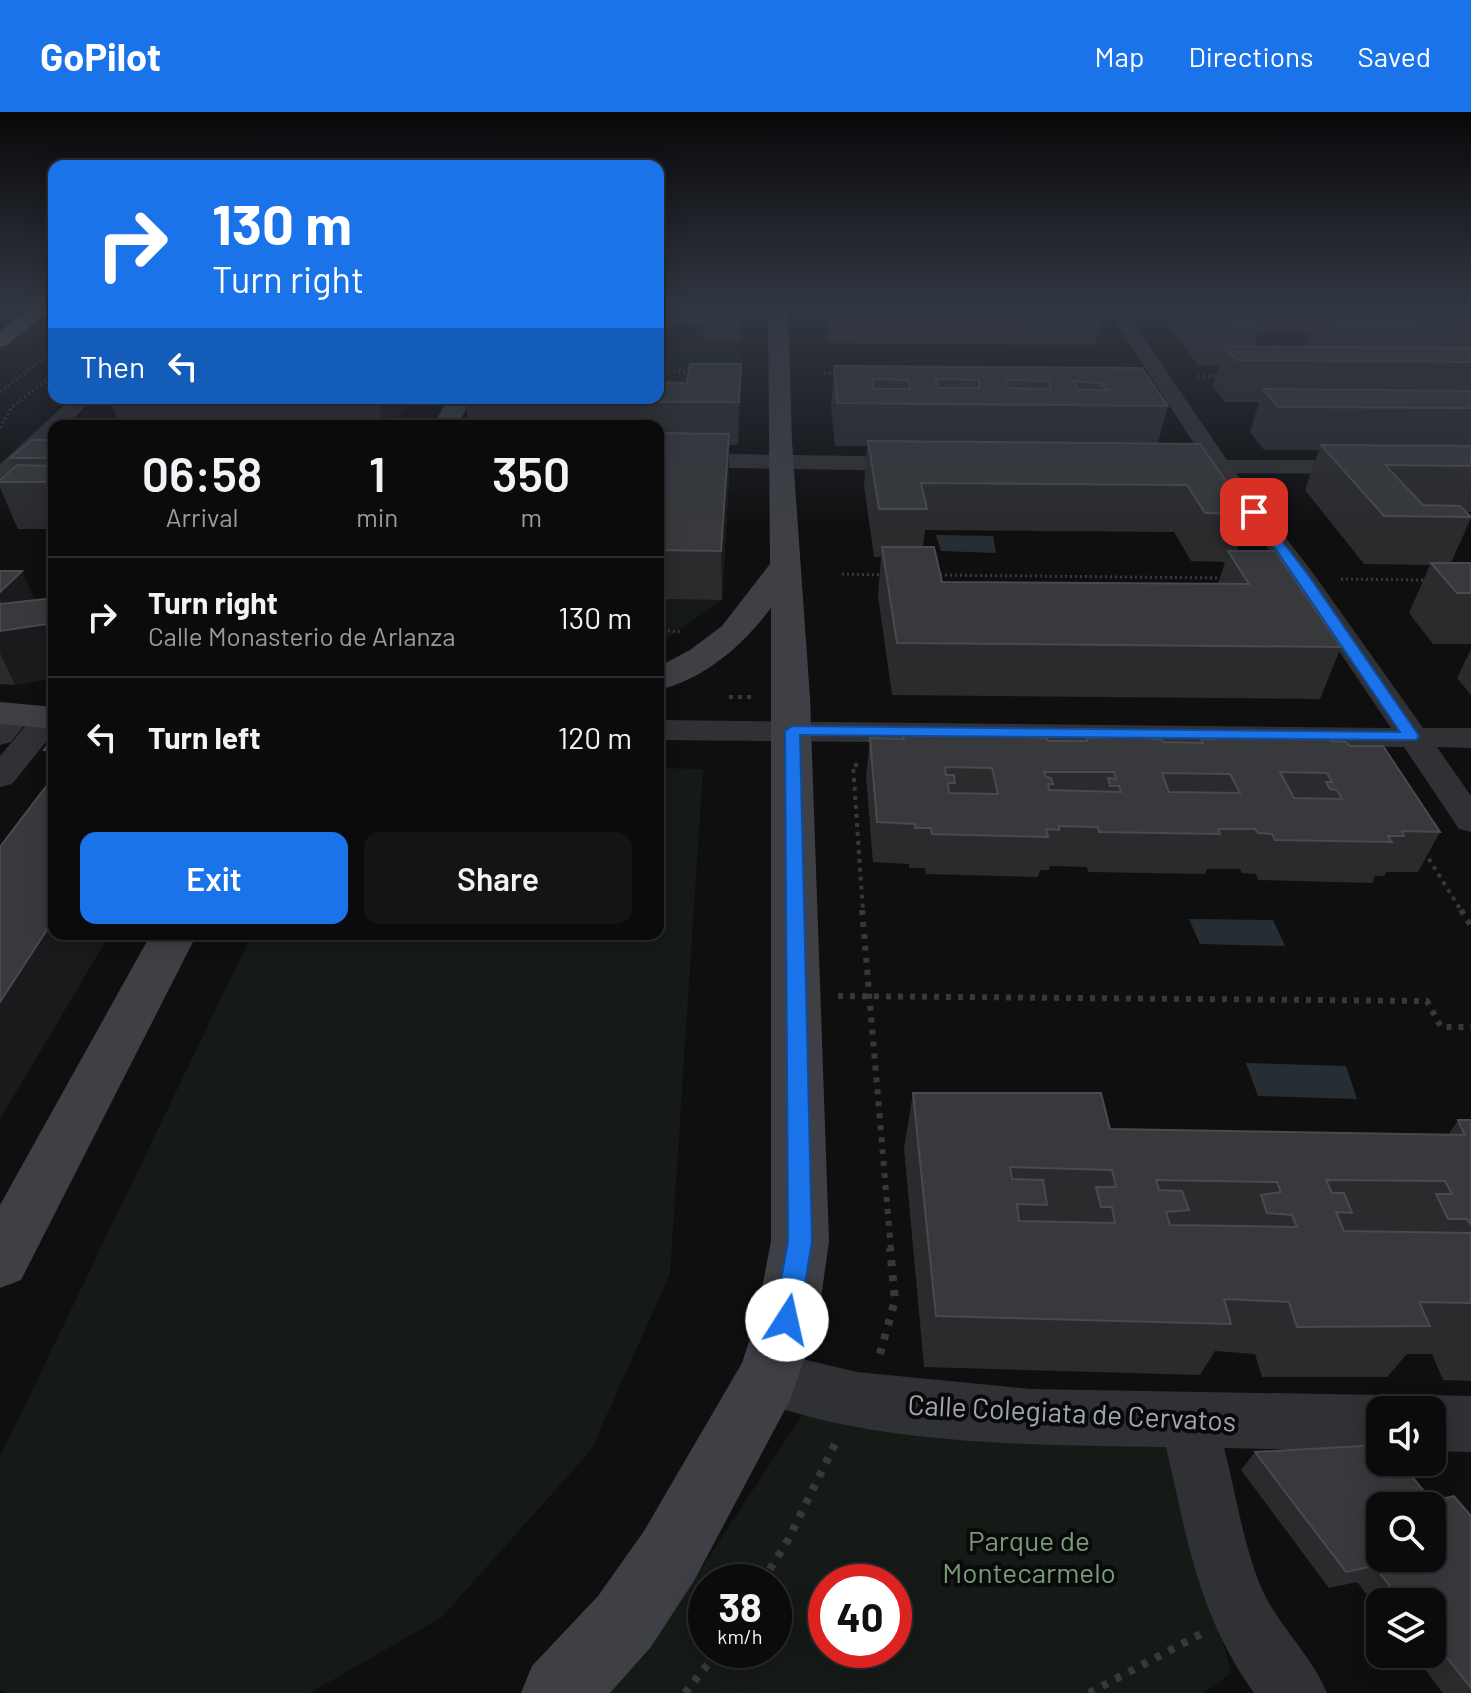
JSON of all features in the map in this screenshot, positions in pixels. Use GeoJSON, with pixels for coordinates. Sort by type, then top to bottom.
{"type":"FeatureCollection","features":[{"type":"Feature","properties":{"kind":"street"},"geometry":{"type":"LineString","coordinates":[[559,1693],[624,1622],[669,1556],[768,1378],[787,1320],[800,1241],[792,731],[779,380]]}},
{"type":"Feature","properties":{"kind":"street"},"geometry":{"type":"LineString","coordinates":[[1162,380],[1471,821]]}},
{"type":"Feature","properties":{"kind":"street"},"geometry":{"type":"LineString","coordinates":[[63,420],[78,404]]}},
{"type":"Feature","properties":{"kind":"street"},"geometry":{"type":"LineString","coordinates":[[0,476],[48,433]]}},
{"type":"Feature","properties":{"kind":"street"},"geometry":{"type":"LineString","coordinates":[[664,460],[945,464]]}},
{"type":"Feature","properties":{"kind":"street"},"geometry":{"type":"LineString","coordinates":[[1136,465],[1381,468]]}},
{"type":"Feature","properties":{"kind":"street"},"geometry":{"type":"LineString","coordinates":[[664,677],[720,647],[735,634],[752,615],[787,561]]}},
{"type":"Feature","properties":{"kind":"street"},"geometry":{"type":"LineString","coordinates":[[0,777],[25,713]]}},
{"type":"Feature","properties":{"kind":"street"},"geometry":{"type":"LineString","coordinates":[[664,730],[1471,738]]}},
{"type":"Feature","properties":{"kind":"street"},"geometry":{"type":"LineString","coordinates":[[0,1261],[171,940]]}},
{"type":"Feature","properties":{"kind":"street","name":"Calle Colegiata de Cervatos"},"geometry":{"type":"LineString","coordinates":[[768,1378],[857,1400],[1030,1417],[1366,1423]]}},
{"type":"Feature","properties":{"kind":"street"},"geometry":{"type":"LineString","coordinates":[[1188,1420],[1222,1567],[1241,1615],[1294,1693]]}},
{"type":"Feature","properties":{"kind":"street"},"geometry":{"type":"LineString","coordinates":[[1446,1423],[1471,1424]]}},
{"type":"Feature","properties":{"kind":"path"},"geometry":{"type":"LineString","coordinates":[[0,428],[11,408],[47,380]]}},
{"type":"Feature","properties":{"kind":"path"},"geometry":{"type":"LineString","coordinates":[[842,574],[889,575]]}},
{"type":"Feature","properties":{"kind":"path"},"geometry":{"type":"LineString","coordinates":[[920,575],[1232,578]]}},
{"type":"Feature","properties":{"kind":"path"},"geometry":{"type":"LineString","coordinates":[[1304,579],[1441,580]]}},
{"type":"Feature","properties":{"kind":"path"},"geometry":{"type":"LineString","coordinates":[[773,1564],[883,1350],[895,1300],[868,996],[853,765],[869,765]]}},
{"type":"Feature","properties":{"kind":"path"},"geometry":{"type":"LineString","coordinates":[[1423,849],[1471,926]]}},
{"type":"Feature","properties":{"kind":"path"},"geometry":{"type":"LineString","coordinates":[[797,995],[1427,1001],[1441,1027],[1471,1027]]}},
{"type":"Feature","properties":{"kind":"path"},"geometry":{"type":"LineString","coordinates":[[1089,1693],[1241,1615]]}},
{"type":"Feature","properties":{"kind":"path"},"geometry":{"type":"LineString","coordinates":[[685,1693],[705,1668]]}},
{"type":"Feature","properties":{"kind":"green space"},"geometry":{"type":"Polygon","coordinates":[[[664,380],[739,380],[737,402],[664,401],[664,380]]]}},
{"type":"Feature","properties":{"kind":"green space"},"geometry":{"type":"Polygon","coordinates":[[[664,599],[722,600],[664,641],[664,599]]]}},
{"type":"Feature","properties":{"kind":"green space"},"geometry":{"type":"Polygon","coordinates":[[[664,768],[703,769],[670,1274],[591,1450],[442,1617],[310,1693],[6,1693],[0,1689],[0,1457],[249,940],[664,940],[664,768]]]}},
{"type":"Feature","properties":{"kind":"green space","name":"Parque de Montecarmelo"},"geometry":{"type":"Polygon","coordinates":[[[805,1411],[1167,1428],[1231,1673],[1204,1693],[602,1693],[658,1634],[688,1588],[688,1668],[792,1668],[792,1564],[704,1564],[805,1411]]]}},
{"type":"Feature","properties":{"kind":"shaded area"},"geometry":{"type":"Polygon","coordinates":[[[936,535],[993,536],[996,553],[941,551],[936,535]]]}},
{"type":"Feature","properties":{"kind":"shaded area"},"geometry":{"type":"Polygon","coordinates":[[[1189,919],[1273,920],[1285,946],[1200,944],[1189,919]]]}},
{"type":"Feature","properties":{"kind":"shaded area"},"geometry":{"type":"Polygon","coordinates":[[[1246,1063],[1346,1066],[1357,1099],[1258,1096],[1246,1063]]]}},
{"type":"Feature","properties":{"kind":"building"},"geometry":{"type":"Polygon","coordinates":[[[688,380],[740,380],[739,402],[664,402],[664,382],[687,383],[688,380]]]}},
{"type":"Feature","properties":{"kind":"building"},"geometry":{"type":"Polygon","coordinates":[[[835,380],[872,380],[874,389],[910,389],[908,380],[900,380],[935,380],[938,388],[979,388],[979,380],[969,380],[1150,380],[1168,406],[837,403],[835,380]],[[1005,380],[1009,388],[1051,389],[1049,381],[1005,380]],[[1073,381],[1078,390],[1110,390],[1097,384],[1108,384],[1073,381]]]}},
{"type":"Feature","properties":{"kind":"building"},"geometry":{"type":"Polygon","coordinates":[[[1263,389],[1471,391],[1471,408],[1278,407],[1263,389]]]}},
{"type":"Feature","properties":{"kind":"building"},"geometry":{"type":"Polygon","coordinates":[[[664,433],[729,434],[721,551],[664,550],[664,433]]]}},
{"type":"Feature","properties":{"kind":"building"},"geometry":{"type":"Polygon","coordinates":[[[32,440],[48,440],[48,458],[10,458],[32,440]]]}},
{"type":"Feature","properties":{"kind":"building"},"geometry":{"type":"Polygon","coordinates":[[[868,441],[1200,444],[1249,514],[1205,513],[1187,485],[921,483],[927,509],[879,509],[868,441]]]}},
{"type":"Feature","properties":{"kind":"building"},"geometry":{"type":"Polygon","coordinates":[[[1321,445],[1471,446],[1471,466],[1385,465],[1423,505],[1460,506],[1471,517],[1384,516],[1321,445]]]}},
{"type":"Feature","properties":{"kind":"building"},"geometry":{"type":"Polygon","coordinates":[[[17,465],[48,466],[48,482],[0,480],[17,465]]]}},
{"type":"Feature","properties":{"kind":"building"},"geometry":{"type":"Polygon","coordinates":[[[882,547],[934,547],[942,582],[1249,584],[1228,551],[1275,551],[1341,647],[897,643],[882,547]]]}},
{"type":"Feature","properties":{"kind":"building"},"geometry":{"type":"Polygon","coordinates":[[[1431,563],[1471,563],[1471,593],[1457,593],[1431,563]]]}},
{"type":"Feature","properties":{"kind":"building"},"geometry":{"type":"Polygon","coordinates":[[[0,571],[22,571],[0,592],[0,571]]]}},
{"type":"Feature","properties":{"kind":"building"},"geometry":{"type":"Polygon","coordinates":[[[48,599],[48,624],[0,631],[0,604],[48,599]]]}},
{"type":"Feature","properties":{"kind":"building"},"geometry":{"type":"Polygon","coordinates":[[[917,730],[1031,732],[1032,737],[1046,738],[1048,741],[1087,741],[1087,738],[1100,738],[1099,733],[1145,733],[1148,738],[1163,742],[1203,743],[1201,739],[1215,739],[1213,735],[1328,736],[1331,741],[1346,742],[1350,746],[1383,746],[1440,832],[1402,831],[1404,836],[1388,836],[1392,842],[1275,840],[1272,834],[1258,833],[1255,829],[1218,829],[1220,834],[1099,832],[1098,827],[1059,826],[1059,830],[1046,829],[1048,837],[932,834],[931,828],[915,828],[915,824],[877,822],[870,738],[904,739],[902,735],[918,735],[917,730]],[[945,767],[946,775],[954,775],[955,783],[948,783],[949,793],[998,794],[992,768],[945,767]],[[1044,772],[1046,777],[1051,778],[1053,784],[1048,784],[1049,790],[1121,792],[1119,786],[1110,786],[1108,778],[1116,779],[1114,772],[1044,772]],[[1280,772],[1294,798],[1342,799],[1337,790],[1330,789],[1326,782],[1332,782],[1327,773],[1280,772]],[[1162,773],[1169,792],[1240,793],[1230,774],[1162,773]]]}},
{"type":"Feature","properties":{"kind":"building"},"geometry":{"type":"Polygon","coordinates":[[[48,784],[48,928],[0,1002],[0,847],[48,784]]]}},
{"type":"Feature","properties":{"kind":"building"},"geometry":{"type":"Polygon","coordinates":[[[913,1093],[1101,1093],[1110,1129],[1465,1135],[1458,1120],[1471,1120],[1471,1225],[1467,1219],[1448,1219],[1436,1194],[1452,1194],[1445,1181],[1326,1180],[1332,1193],[1344,1193],[1352,1213],[1336,1212],[1344,1231],[1471,1233],[1471,1303],[1419,1302],[1430,1326],[1297,1327],[1289,1302],[1224,1299],[1231,1324],[936,1316],[913,1093]],[[1010,1167],[1012,1179],[1043,1180],[1047,1205],[1017,1204],[1019,1221],[1115,1223],[1112,1207],[1101,1207],[1096,1187],[1116,1187],[1112,1170],[1010,1167]],[[1156,1180],[1159,1190],[1182,1191],[1189,1210],[1166,1212],[1170,1225],[1297,1227],[1292,1215],[1267,1213],[1261,1195],[1281,1192],[1277,1182],[1156,1180]]]}},
{"type":"Feature","properties":{"kind":"building"},"geometry":{"type":"Polygon","coordinates":[[[1366,1446],[1366,1476],[1411,1476],[1425,1492],[1366,1492],[1366,1568],[1346,1572],[1255,1452],[1366,1446]]]}},
{"type":"Feature","properties":{"kind":"building"},"geometry":{"type":"Polygon","coordinates":[[[1454,1496],[1471,1516],[1471,1688],[1446,1657],[1446,1588],[1392,1588],[1379,1572],[1446,1572],[1446,1498],[1454,1496]]]}},
{"type":"Feature","properties":{"kind":"route"},"geometry":{"type":"LineString","coordinates":[[787,1320],[800,1241],[792,731],[1411,736],[1304,579],[1254,512]]}}]}
